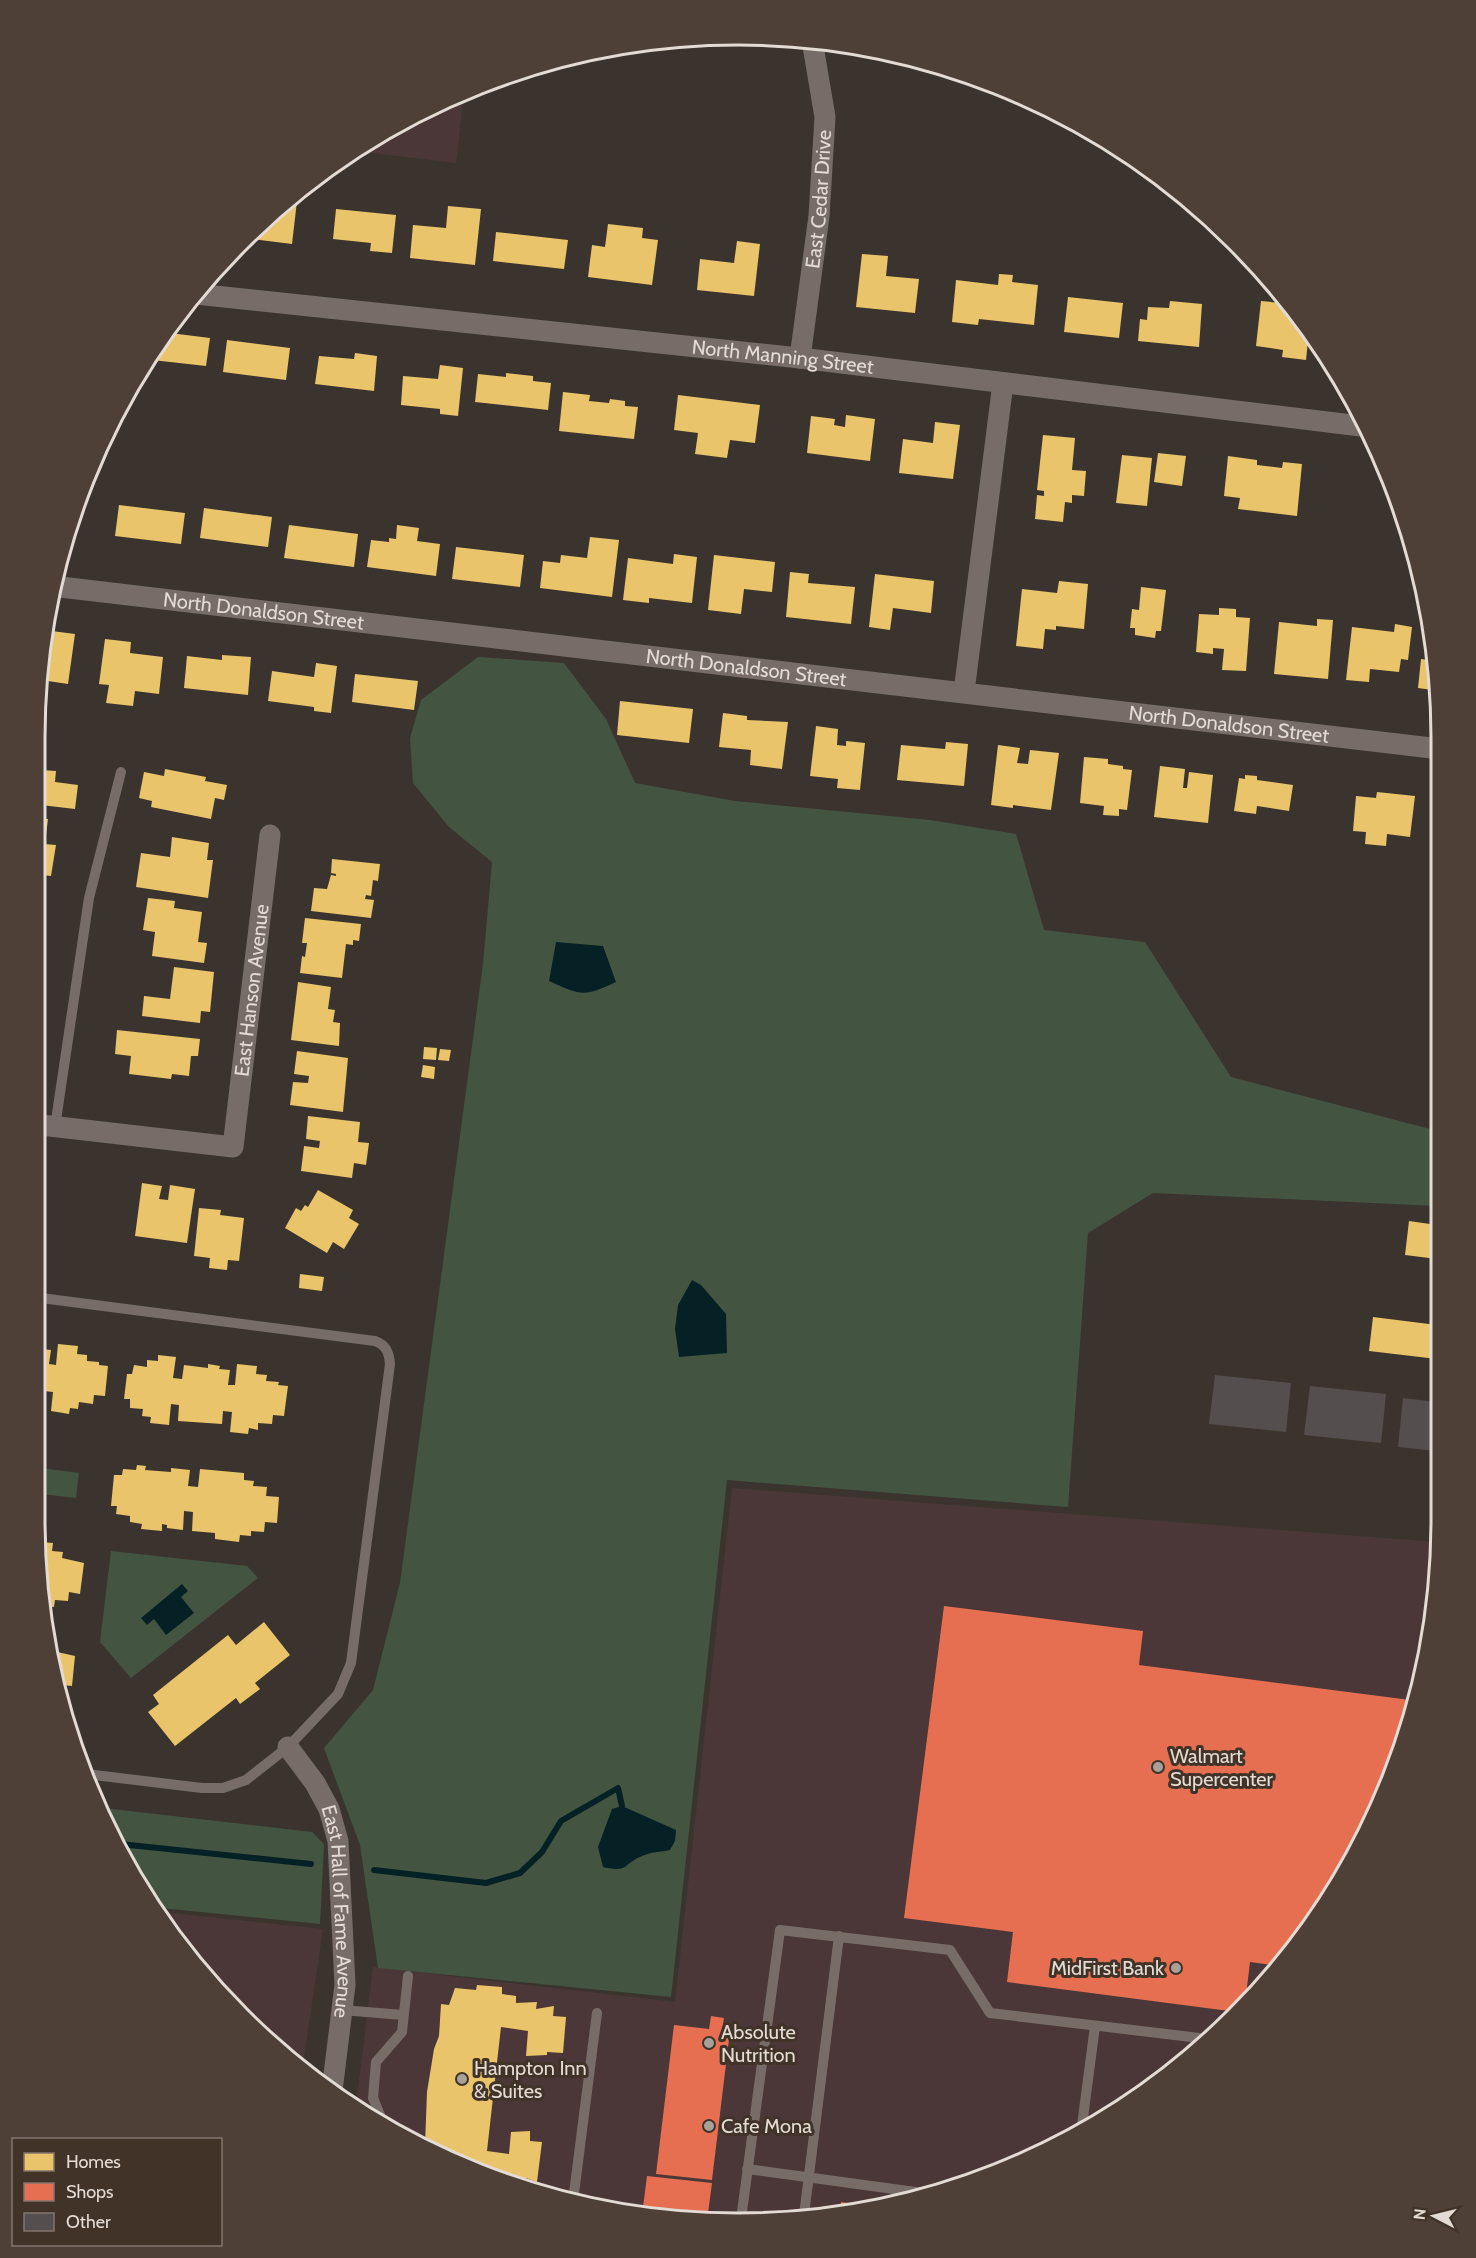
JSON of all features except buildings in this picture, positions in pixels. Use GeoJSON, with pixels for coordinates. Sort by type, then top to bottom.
{"type":"FeatureCollection","features":[{"type":"Feature","properties":{"kind":"street","name":"East Cedar Drive"},"geometry":{"type":"LineString","coordinates":[[800,358],[819,216],[825,117],[814,49]]}},
{"type":"Feature","properties":{"kind":"street","name":"North Manning Street"},"geometry":{"type":"LineString","coordinates":[[206,294],[800,358],[1356,425]]}},
{"type":"Feature","properties":{"kind":"street"},"geometry":{"type":"LineString","coordinates":[[964,692],[1003,383]]}},
{"type":"Feature","properties":{"kind":"street","name":"North Donaldson Street"},"geometry":{"type":"LineString","coordinates":[[62,587],[1431,748]]}},
{"type":"Feature","properties":{"kind":"street","name":"East Hanson Avenue"},"geometry":{"type":"LineString","coordinates":[[48,1126],[233,1147],[270,835]]}},
{"type":"Feature","properties":{"kind":"street","name":"East Hall of Fame Avenue"},"geometry":{"type":"LineString","coordinates":[[288,1747],[315,1783],[329,1809],[338,1841],[345,1984],[333,2082]]}},
{"type":"Feature","properties":{"kind":"lane"},"geometry":{"type":"LineString","coordinates":[[48,1126],[89,898],[121,772]]}},
{"type":"Feature","properties":{"kind":"lane"},"geometry":{"type":"LineString","coordinates":[[45,1299],[375,1341],[386,1347],[390,1364],[351,1663],[338,1694],[288,1747],[246,1780],[223,1788],[202,1788],[94,1775]]}},
{"type":"Feature","properties":{"kind":"lane"},"geometry":{"type":"LineString","coordinates":[[742,2213],[780,1930],[950,1950],[990,2013],[1198,2038]]}},
{"type":"Feature","properties":{"kind":"lane"},"geometry":{"type":"LineString","coordinates":[[805,2210],[839,1936]]}},
{"type":"Feature","properties":{"kind":"lane"},"geometry":{"type":"LineString","coordinates":[[379,2112],[373,2098],[376,2062],[402,2032],[408,1976]]}},
{"type":"Feature","properties":{"kind":"lane"},"geometry":{"type":"LineString","coordinates":[[342,2010],[403,2015]]}},
{"type":"Feature","properties":{"kind":"lane"},"geometry":{"type":"LineString","coordinates":[[574,2193],[597,2013]]}},
{"type":"Feature","properties":{"kind":"lane"},"geometry":{"type":"LineString","coordinates":[[1083,2121],[1095,2025]]}},
{"type":"Feature","properties":{"kind":"lane"},"geometry":{"type":"LineString","coordinates":[[747,2169],[911,2191]]}},
{"type":"Feature","properties":{"kind":"shaded area"},"geometry":{"type":"Polygon","coordinates":[[[463,102],[456,163],[368,152],[431,116],[463,102]]]}},
{"type":"Feature","properties":{"kind":"shaded area"},"geometry":{"type":"Polygon","coordinates":[[[732,1488],[1431,1542],[1430,1565],[1418,1655],[1394,1743],[1360,1827],[1314,1905],[1259,1977],[1195,2041],[1123,2096],[1045,2142],[961,2176],[873,2200],[783,2212],[693,2212],[603,2200],[515,2176],[431,2142],[357,2098],[373,1967],[675,2002],[732,1488]]]}},
{"type":"Feature","properties":{"kind":"shaded area"},"geometry":{"type":"Polygon","coordinates":[[[167,1913],[323,1929],[304,2060],[248,2010],[217,1977],[167,1913]]]}},
{"type":"Feature","properties":{"kind":"green space"},"geometry":{"type":"Polygon","coordinates":[[[478,657],[564,663],[606,719],[635,783],[735,801],[930,820],[1016,834],[1044,930],[1145,942],[1231,1077],[1431,1129],[1431,1206],[1153,1193],[1088,1233],[1068,1507],[727,1480],[671,1997],[378,1968],[360,1845],[324,1748],[373,1690],[400,1583],[483,964],[492,862],[449,827],[413,783],[410,738],[421,700],[478,657]]]}},
{"type":"Feature","properties":{"kind":"green space"},"geometry":{"type":"Polygon","coordinates":[[[45,1469],[79,1473],[76,1498],[45,1494],[45,1469]]]}},
{"type":"Feature","properties":{"kind":"green space"},"geometry":{"type":"Polygon","coordinates":[[[111,1551],[247,1566],[258,1578],[131,1678],[100,1642],[111,1551]]]}},
{"type":"Feature","properties":{"kind":"green space"},"geometry":{"type":"Polygon","coordinates":[[[108,1809],[312,1832],[324,1844],[320,1924],[164,1908],[116,1827],[108,1809]]]}},
{"type":"Feature","properties":{"kind":"water"},"geometry":{"type":"Polygon","coordinates":[[[556,942],[603,946],[616,982],[583,993],[569,990],[549,981],[556,942]]]}},
{"type":"Feature","properties":{"kind":"water"},"geometry":{"type":"Polygon","coordinates":[[[692,1280],[701,1285],[726,1314],[727,1353],[679,1357],[675,1329],[678,1305],[692,1280]]]}},
{"type":"Feature","properties":{"kind":"water"},"geometry":{"type":"Polygon","coordinates":[[[182,1584],[188,1591],[181,1597],[194,1613],[166,1635],[154,1619],[147,1625],[141,1618],[182,1584]]]}},
{"type":"Feature","properties":{"kind":"water"},"geometry":{"type":"Polygon","coordinates":[[[622,1806],[676,1830],[675,1841],[670,1850],[645,1855],[622,1868],[603,1867],[598,1847],[612,1809],[622,1806]]]}},
{"type":"Feature","properties":{"kind":"waterway"},"geometry":{"type":"LineString","coordinates":[[374,1870],[486,1883],[520,1873],[542,1852],[561,1821],[618,1788],[622,1806]]}},
{"type":"Feature","properties":{"kind":"waterway"},"geometry":{"type":"LineString","coordinates":[[126,1845],[311,1864]]}},
{"type":"Feature","properties":{"kind":"place","name":"Walmart Supercenter"},"geometry":{"type":"Point","coordinates":[1158,1767]}},
{"type":"Feature","properties":{"kind":"place","name":"MidFirst Bank"},"geometry":{"type":"Point","coordinates":[1176,1968]}},
{"type":"Feature","properties":{"kind":"place","name":"Absolute Nutrition"},"geometry":{"type":"Point","coordinates":[709,2043]}},
{"type":"Feature","properties":{"kind":"place","name":"Hampton Inn & Suites"},"geometry":{"type":"Point","coordinates":[462,2079]}},
{"type":"Feature","properties":{"kind":"place","name":"Cafe Mona"},"geometry":{"type":"Point","coordinates":[709,2126]}}]}
